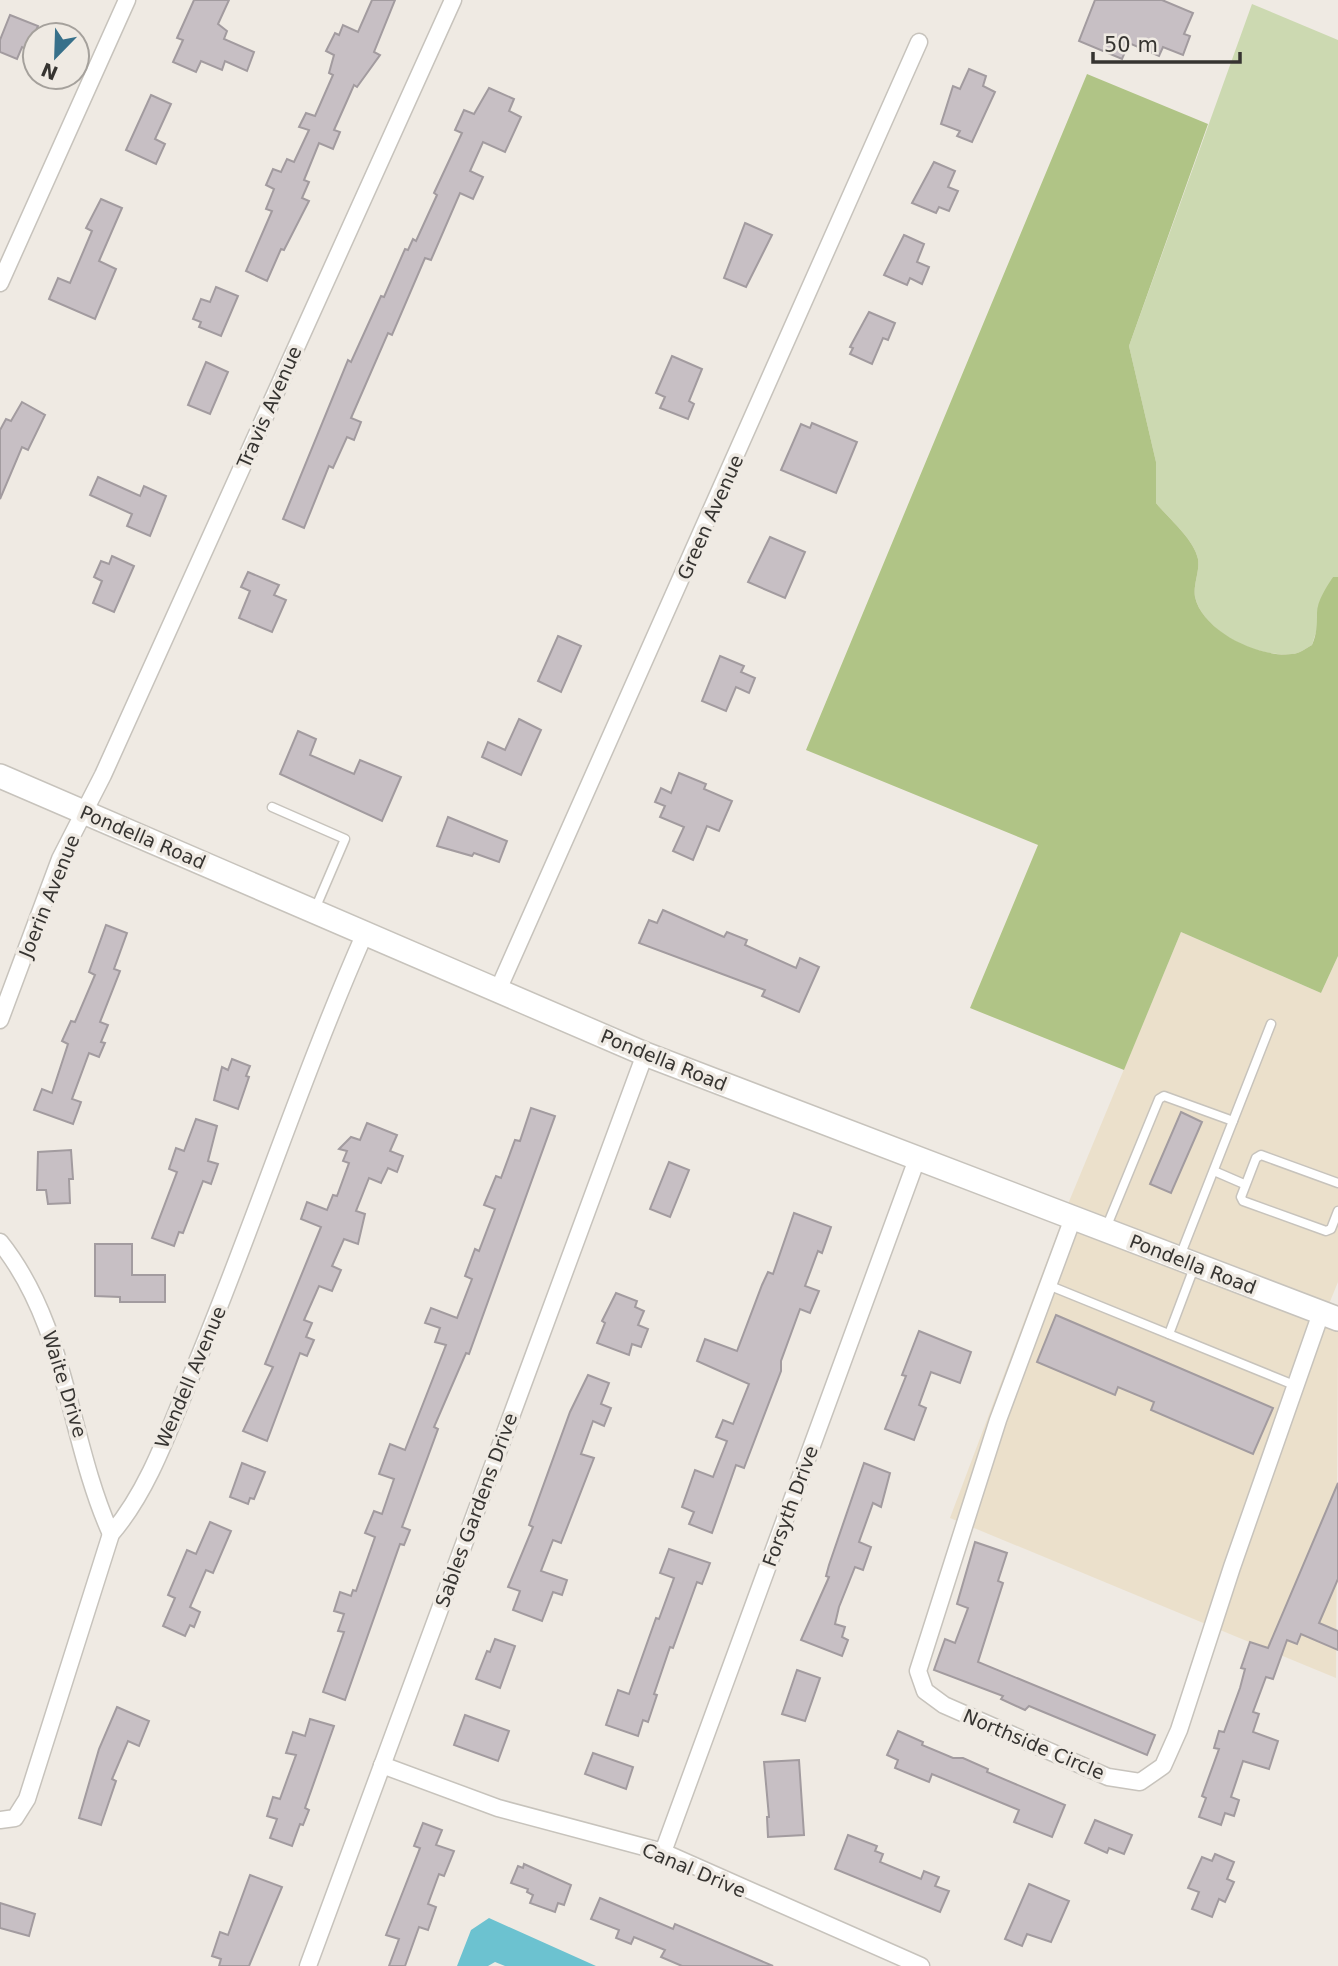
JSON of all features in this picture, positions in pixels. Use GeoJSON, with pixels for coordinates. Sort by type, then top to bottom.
{"type":"FeatureCollection","features":[{"type":"Feature","properties":{"kind":"main road","name":"Pondella Road"},"geometry":{"type":"LineString","coordinates":[[0,776],[645,1054],[1330,1316]]}},
{"type":"Feature","properties":{"kind":"street"},"geometry":{"type":"LineString","coordinates":[[0,283],[127,0]]}},
{"type":"Feature","properties":{"kind":"street","name":"Travis Avenue"},"geometry":{"type":"LineString","coordinates":[[84,812],[453,0]]}},
{"type":"Feature","properties":{"kind":"street","name":"Green Avenue"},"geometry":{"type":"LineString","coordinates":[[498,990],[919,42]]}},
{"type":"Feature","properties":{"kind":"street","name":"Joerin Avenue"},"geometry":{"type":"LineString","coordinates":[[0,1020],[60,859],[84,812]]}},
{"type":"Feature","properties":{"kind":"street","name":"Wendell Avenue"},"geometry":{"type":"LineString","coordinates":[[8,1819],[27,1799],[111,1534],[129,1514],[177,1409],[219,1308],[324,1028],[365,933]]}},
{"type":"Feature","properties":{"kind":"street","name":"Sables Gardens Drive"},"geometry":{"type":"LineString","coordinates":[[308,1966],[645,1054]]}},
{"type":"Feature","properties":{"kind":"street","name":"Forsyth Drive"},"geometry":{"type":"LineString","coordinates":[[663,1852],[917,1159]]}},
{"type":"Feature","properties":{"kind":"street","name":"Northside Circle"},"geometry":{"type":"LineString","coordinates":[[1073,1218],[998,1420],[918,1671],[925,1691],[944,1705],[1108,1777],[1140,1782],[1163,1766],[1179,1730],[1294,1385],[1330,1316]]}},
{"type":"Feature","properties":{"kind":"street","name":"Waite Drive"},"geometry":{"type":"LineString","coordinates":[[0,1242],[20,1270],[42,1313],[69,1394],[94,1497],[111,1534]]}},
{"type":"Feature","properties":{"kind":"street","name":"Canal Drive"},"geometry":{"type":"LineString","coordinates":[[382,1765],[498,1808],[663,1852],[719,1880],[921,1966]]}},
{"type":"Feature","properties":{"kind":"lane"},"geometry":{"type":"LineString","coordinates":[[272,807],[345,839],[314,911]]}},
{"type":"Feature","properties":{"kind":"lane"},"geometry":{"type":"LineString","coordinates":[[1169,1334],[1214,1171],[1271,1024]]}},
{"type":"Feature","properties":{"kind":"lane"},"geometry":{"type":"LineString","coordinates":[[1105,1231],[1159,1098],[1164,1096],[1233,1121]]}},
{"type":"Feature","properties":{"kind":"lane"},"geometry":{"type":"LineString","coordinates":[[1338,1183],[1261,1155],[1256,1158],[1244,1184],[1243,1201],[1326,1231],[1331,1230],[1338,1211]]}},
{"type":"Feature","properties":{"kind":"lane"},"geometry":{"type":"LineString","coordinates":[[1214,1171],[1244,1184]]}},
{"type":"Feature","properties":{"kind":"lane"},"geometry":{"type":"LineString","coordinates":[[1048,1285],[1294,1385]]}},
{"type":"Feature","properties":{"kind":"shaded area"},"geometry":{"type":"Polygon","coordinates":[[[1181,932],[1321,993],[1338,956],[1338,1282],[1329,1304],[1068,1204],[1181,932]]]}},
{"type":"Feature","properties":{"kind":"shaded area"},"geometry":{"type":"Polygon","coordinates":[[[1060,1226],[1338,1331],[1336,1678],[950,1518],[1060,1226]]]}},
{"type":"Feature","properties":{"kind":"green space"},"geometry":{"type":"Polygon","coordinates":[[[1252,4],[1338,40],[1338,577],[1333,577],[1312,645],[1292,654],[1264,652],[1234,641],[1209,622],[1200,610],[1195,597],[1198,564],[1196,551],[1156,503],[1156,462],[1129,346],[1252,4]]]}},
{"type":"Feature","properties":{"kind":"green space"},"geometry":{"type":"Polygon","coordinates":[[[1087,74],[1208,124],[1129,346],[1156,462],[1156,503],[1196,551],[1198,564],[1195,597],[1200,610],[1221,631],[1249,647],[1264,652],[1295,654],[1312,645],[1320,599],[1333,577],[1338,577],[1338,956],[1321,993],[1181,932],[1124,1070],[970,1008],[1038,845],[806,750],[1087,74]]]}},
{"type":"Feature","properties":{"kind":"water"},"geometry":{"type":"Polygon","coordinates":[[[489,1918],[596,1966],[505,1966],[495,1962],[488,1966],[457,1966],[471,1930],[489,1918]]]}},
{"type":"Feature","properties":{"kind":"building"},"geometry":{"type":"Polygon","coordinates":[[[194,0],[229,0],[218,24],[227,31],[224,39],[254,52],[247,71],[225,61],[222,70],[201,61],[196,72],[173,62],[183,40],[177,38],[194,0]]]}},
{"type":"Feature","properties":{"kind":"building"},"geometry":{"type":"Polygon","coordinates":[[[372,0],[395,0],[374,52],[380,55],[357,87],[354,85],[334,130],[340,132],[333,149],[319,143],[304,180],[309,182],[302,198],[309,201],[284,250],[281,249],[267,281],[246,271],[272,211],[266,209],[274,189],[266,185],[273,169],[281,172],[287,159],[294,162],[309,130],[299,127],[306,113],[315,116],[333,75],[329,73],[334,55],[326,51],[335,33],[339,35],[343,25],[358,32],[372,0]]]}},
{"type":"Feature","properties":{"kind":"building"},"geometry":{"type":"Polygon","coordinates":[[[1095,0],[1162,0],[1193,13],[1184,34],[1190,36],[1183,55],[1163,47],[1159,56],[1129,43],[1122,59],[1079,41],[1095,0]]]}},
{"type":"Feature","properties":{"kind":"building"},"geometry":{"type":"Polygon","coordinates":[[[10,15],[25,21],[21,21],[21,49],[17,59],[0,52],[0,40],[10,15]]]}},
{"type":"Feature","properties":{"kind":"building"},"geometry":{"type":"Polygon","coordinates":[[[969,69],[986,76],[983,86],[995,92],[972,142],[957,136],[960,131],[941,124],[953,86],[960,89],[969,69]]]}},
{"type":"Feature","properties":{"kind":"building"},"geometry":{"type":"Polygon","coordinates":[[[489,88],[514,99],[509,111],[521,117],[505,152],[483,142],[470,171],[483,177],[473,199],[460,193],[431,260],[425,258],[392,335],[388,333],[351,418],[361,422],[354,440],[347,437],[333,468],[329,466],[304,528],[283,519],[348,360],[351,362],[405,249],[408,250],[413,239],[416,241],[437,195],[434,193],[462,133],[455,130],[464,110],[474,114],[489,88]]]}},
{"type":"Feature","properties":{"kind":"building"},"geometry":{"type":"Polygon","coordinates":[[[151,95],[171,104],[155,139],[165,144],[156,164],[126,150],[151,95]]]}},
{"type":"Feature","properties":{"kind":"building"},"geometry":{"type":"Polygon","coordinates":[[[934,162],[955,171],[948,187],[958,191],[949,211],[939,207],[936,213],[912,203],[934,162]]]}},
{"type":"Feature","properties":{"kind":"building"},"geometry":{"type":"Polygon","coordinates":[[[101,199],[122,208],[99,261],[116,269],[95,319],[49,299],[58,278],[70,283],[92,231],[86,228],[101,199]]]}},
{"type":"Feature","properties":{"kind":"building"},"geometry":{"type":"Polygon","coordinates":[[[745,223],[772,235],[746,287],[724,278],[745,223]]]}},
{"type":"Feature","properties":{"kind":"building"},"geometry":{"type":"Polygon","coordinates":[[[904,235],[924,244],[917,262],[929,267],[922,284],[910,278],[907,285],[884,275],[904,235]]]}},
{"type":"Feature","properties":{"kind":"building"},"geometry":{"type":"Polygon","coordinates":[[[216,287],[238,296],[221,336],[199,327],[201,322],[193,319],[201,299],[210,302],[216,287]]]}},
{"type":"Feature","properties":{"kind":"building"},"geometry":{"type":"Polygon","coordinates":[[[869,312],[895,323],[888,340],[883,338],[872,364],[850,354],[853,348],[850,347],[869,312]]]}},
{"type":"Feature","properties":{"kind":"building"},"geometry":{"type":"Polygon","coordinates":[[[672,356],[702,369],[689,401],[694,404],[688,419],[660,408],[665,397],[656,393],[672,356]]]}},
{"type":"Feature","properties":{"kind":"building"},"geometry":{"type":"Polygon","coordinates":[[[206,362],[228,372],[210,414],[188,405],[206,362]]]}},
{"type":"Feature","properties":{"kind":"building"},"geometry":{"type":"Polygon","coordinates":[[[22,402],[45,415],[28,450],[22,447],[0,499],[0,430],[6,419],[11,421],[22,402]]]}},
{"type":"Feature","properties":{"kind":"building"},"geometry":{"type":"Polygon","coordinates":[[[812,423],[857,442],[836,493],[781,470],[801,424],[810,428],[812,423]]]}},
{"type":"Feature","properties":{"kind":"building"},"geometry":{"type":"Polygon","coordinates":[[[98,477],[140,496],[144,486],[166,496],[150,536],[127,526],[132,514],[90,495],[98,477]]]}},
{"type":"Feature","properties":{"kind":"building"},"geometry":{"type":"Polygon","coordinates":[[[770,537],[805,552],[785,598],[748,582],[770,537]]]}},
{"type":"Feature","properties":{"kind":"building"},"geometry":{"type":"Polygon","coordinates":[[[112,556],[134,566],[114,612],[93,603],[102,581],[94,577],[101,561],[109,564],[112,556]]]}},
{"type":"Feature","properties":{"kind":"building"},"geometry":{"type":"Polygon","coordinates":[[[248,572],[279,585],[274,595],[286,600],[272,632],[239,618],[250,591],[241,587],[248,572]]]}},
{"type":"Feature","properties":{"kind":"building"},"geometry":{"type":"Polygon","coordinates":[[[558,636],[581,646],[561,692],[538,681],[558,636]]]}},
{"type":"Feature","properties":{"kind":"building"},"geometry":{"type":"Polygon","coordinates":[[[720,656],[744,666],[741,672],[755,678],[749,693],[736,687],[726,711],[702,701],[720,656]]]}},
{"type":"Feature","properties":{"kind":"building"},"geometry":{"type":"Polygon","coordinates":[[[519,719],[541,730],[521,775],[482,757],[488,742],[505,750],[519,719]]]}},
{"type":"Feature","properties":{"kind":"building"},"geometry":{"type":"Polygon","coordinates":[[[298,731],[316,739],[310,755],[354,774],[360,760],[401,777],[382,821],[280,774],[298,731]]]}},
{"type":"Feature","properties":{"kind":"building"},"geometry":{"type":"Polygon","coordinates":[[[679,773],[706,784],[704,789],[732,801],[719,831],[707,826],[693,860],[673,851],[684,827],[660,817],[665,806],[655,802],[661,788],[671,793],[679,773]]]}},
{"type":"Feature","properties":{"kind":"building"},"geometry":{"type":"Polygon","coordinates":[[[448,817],[507,841],[499,862],[474,853],[472,856],[437,846],[448,817]]]}},
{"type":"Feature","properties":{"kind":"building"},"geometry":{"type":"Polygon","coordinates":[[[663,910],[724,937],[727,932],[747,940],[745,945],[796,968],[800,958],[819,967],[799,1012],[762,996],[765,990],[639,943],[649,920],[657,923],[663,910]]]}},
{"type":"Feature","properties":{"kind":"building"},"geometry":{"type":"Polygon","coordinates":[[[106,925],[127,933],[114,969],[120,971],[100,1022],[108,1025],[101,1042],[105,1043],[99,1057],[89,1053],[72,1099],[81,1102],[73,1124],[34,1110],[42,1089],[52,1093],[68,1044],[62,1041],[71,1021],[75,1022],[95,975],[89,972],[106,925]]]}},
{"type":"Feature","properties":{"kind":"building"},"geometry":{"type":"Polygon","coordinates":[[[232,1059],[250,1066],[238,1109],[214,1100],[222,1067],[228,1070],[232,1059]]]}},
{"type":"Feature","properties":{"kind":"building"},"geometry":{"type":"Polygon","coordinates":[[[531,1108],[555,1116],[469,1354],[466,1353],[434,1427],[438,1429],[402,1527],[410,1530],[404,1545],[400,1544],[345,1700],[323,1692],[344,1632],[338,1631],[344,1614],[334,1611],[340,1592],[351,1596],[353,1590],[356,1591],[375,1537],[365,1533],[374,1511],[382,1514],[394,1479],[379,1474],[390,1444],[405,1450],[446,1345],[435,1342],[440,1328],[425,1323],[431,1308],[457,1318],[472,1279],[465,1276],[475,1249],[479,1251],[495,1209],[484,1205],[496,1176],[501,1178],[515,1140],[520,1141],[531,1108]]]}},
{"type":"Feature","properties":{"kind":"building"},"geometry":{"type":"Polygon","coordinates":[[[1181,1112],[1202,1122],[1171,1193],[1150,1184],[1181,1112]]]}},
{"type":"Feature","properties":{"kind":"building"},"geometry":{"type":"Polygon","coordinates":[[[196,1119],[217,1126],[208,1161],[218,1164],[211,1184],[203,1181],[183,1233],[179,1232],[174,1246],[152,1238],[177,1172],[169,1169],[176,1148],[184,1151],[196,1119]]]}},
{"type":"Feature","properties":{"kind":"building"},"geometry":{"type":"Polygon","coordinates":[[[367,1123],[397,1135],[390,1151],[403,1156],[397,1172],[388,1168],[381,1183],[369,1178],[356,1211],[365,1214],[358,1244],[344,1239],[332,1266],[341,1270],[332,1291],[319,1286],[304,1320],[312,1323],[306,1337],[314,1340],[307,1356],[300,1353],[267,1441],[243,1431],[273,1367],[265,1364],[321,1227],[301,1219],[307,1202],[327,1210],[333,1195],[337,1196],[349,1163],[343,1161],[347,1151],[339,1149],[351,1137],[360,1140],[367,1123]]]}},
{"type":"Feature","properties":{"kind":"building"},"geometry":{"type":"Polygon","coordinates":[[[71,1150],[73,1179],[69,1179],[70,1203],[48,1204],[46,1190],[37,1190],[38,1152],[71,1150]]]}},
{"type":"Feature","properties":{"kind":"building"},"geometry":{"type":"Polygon","coordinates":[[[669,1162],[689,1170],[670,1217],[650,1209],[669,1162]]]}},
{"type":"Feature","properties":{"kind":"building"},"geometry":{"type":"Polygon","coordinates":[[[794,1213],[831,1227],[822,1253],[818,1251],[805,1286],[819,1291],[810,1313],[800,1309],[781,1361],[781,1371],[744,1468],[736,1465],[712,1533],[689,1524],[694,1512],[682,1507],[695,1470],[713,1477],[727,1441],[716,1437],[723,1420],[733,1424],[749,1384],[697,1361],[705,1339],[737,1351],[768,1272],[773,1274],[794,1213]]]}},
{"type":"Feature","properties":{"kind":"building"},"geometry":{"type":"Polygon","coordinates":[[[95,1244],[132,1244],[132,1275],[165,1275],[165,1302],[120,1302],[120,1297],[95,1296],[95,1244]]]}},
{"type":"Feature","properties":{"kind":"building"},"geometry":{"type":"Polygon","coordinates":[[[616,1293],[637,1301],[635,1307],[644,1311],[638,1325],[648,1329],[641,1347],[632,1344],[629,1355],[597,1343],[605,1323],[602,1321],[616,1293]]]}},
{"type":"Feature","properties":{"kind":"building"},"geometry":{"type":"Polygon","coordinates":[[[1056,1315],[1273,1408],[1253,1454],[1151,1410],[1154,1402],[1118,1387],[1115,1395],[1037,1362],[1056,1315]]]}},
{"type":"Feature","properties":{"kind":"building"},"geometry":{"type":"Polygon","coordinates":[[[919,1331],[971,1352],[960,1383],[931,1372],[919,1405],[926,1408],[914,1440],[885,1429],[906,1376],[902,1375],[919,1331]]]}},
{"type":"Feature","properties":{"kind":"building"},"geometry":{"type":"Polygon","coordinates":[[[588,1375],[609,1383],[601,1404],[611,1408],[604,1426],[593,1421],[581,1454],[594,1458],[561,1543],[553,1540],[541,1571],[567,1580],[562,1595],[553,1592],[542,1621],[513,1610],[520,1591],[508,1587],[533,1527],[529,1525],[570,1412],[588,1375]]]}},
{"type":"Feature","properties":{"kind":"building"},"geometry":{"type":"Polygon","coordinates":[[[242,1463],[265,1472],[254,1499],[250,1498],[248,1504],[230,1497],[242,1463]]]}},
{"type":"Feature","properties":{"kind":"building"},"geometry":{"type":"Polygon","coordinates":[[[864,1463],[890,1473],[881,1507],[873,1503],[859,1542],[871,1547],[863,1570],[855,1567],[839,1607],[835,1624],[845,1627],[842,1637],[848,1640],[842,1656],[801,1640],[829,1577],[826,1576],[829,1565],[864,1463]]]}},
{"type":"Feature","properties":{"kind":"building"},"geometry":{"type":"Polygon","coordinates":[[[1338,1483],[1338,1579],[1319,1623],[1338,1631],[1338,1650],[1301,1634],[1297,1644],[1287,1640],[1273,1679],[1266,1677],[1253,1712],[1259,1714],[1253,1732],[1278,1741],[1269,1769],[1243,1761],[1231,1797],[1239,1800],[1234,1816],[1225,1813],[1221,1825],[1199,1817],[1206,1798],[1202,1796],[1219,1749],[1214,1748],[1219,1731],[1224,1732],[1240,1688],[1245,1669],[1241,1668],[1250,1642],[1268,1648],[1338,1483]]]}},
{"type":"Feature","properties":{"kind":"building"},"geometry":{"type":"Polygon","coordinates":[[[210,1522],[231,1531],[213,1573],[206,1570],[190,1607],[200,1612],[194,1627],[190,1625],[185,1636],[163,1626],[175,1598],[168,1595],[187,1550],[196,1554],[210,1522]]]}},
{"type":"Feature","properties":{"kind":"building"},"geometry":{"type":"Polygon","coordinates":[[[975,1542],[1007,1553],[998,1581],[1003,1583],[978,1662],[1155,1735],[1147,1755],[1029,1706],[1025,1710],[1001,1699],[1003,1696],[934,1670],[945,1639],[955,1643],[968,1608],[957,1604],[975,1542]]]}},
{"type":"Feature","properties":{"kind":"building"},"geometry":{"type":"Polygon","coordinates":[[[669,1549],[710,1563],[702,1584],[697,1582],[673,1648],[670,1647],[654,1694],[657,1695],[648,1722],[643,1720],[638,1736],[606,1725],[618,1690],[629,1694],[656,1618],[659,1619],[674,1578],[660,1573],[669,1549]]]}},
{"type":"Feature","properties":{"kind":"building"},"geometry":{"type":"Polygon","coordinates":[[[495,1639],[515,1646],[500,1688],[476,1679],[495,1639]]]}},
{"type":"Feature","properties":{"kind":"building"},"geometry":{"type":"Polygon","coordinates":[[[797,1670],[820,1678],[805,1721],[782,1714],[797,1670]]]}},
{"type":"Feature","properties":{"kind":"building"},"geometry":{"type":"Polygon","coordinates":[[[117,1707],[149,1721],[139,1746],[128,1741],[112,1779],[116,1781],[101,1825],[79,1818],[99,1749],[117,1707]]]}},
{"type":"Feature","properties":{"kind":"building"},"geometry":{"type":"Polygon","coordinates":[[[465,1715],[509,1731],[498,1761],[454,1745],[465,1715]]]}},
{"type":"Feature","properties":{"kind":"building"},"geometry":{"type":"Polygon","coordinates":[[[310,1719],[334,1726],[305,1808],[309,1810],[303,1825],[300,1824],[292,1846],[270,1838],[277,1819],[267,1816],[273,1797],[280,1799],[296,1755],[286,1753],[293,1732],[305,1736],[310,1719]]]}},
{"type":"Feature","properties":{"kind":"building"},"geometry":{"type":"Polygon","coordinates":[[[898,1731],[923,1742],[922,1745],[953,1758],[963,1758],[988,1769],[987,1772],[1065,1805],[1052,1837],[1014,1822],[1019,1810],[932,1774],[929,1782],[895,1768],[898,1760],[887,1755],[898,1731]]]}},
{"type":"Feature","properties":{"kind":"building"},"geometry":{"type":"Polygon","coordinates":[[[593,1753],[633,1767],[626,1789],[585,1774],[593,1753]]]}},
{"type":"Feature","properties":{"kind":"building"},"geometry":{"type":"Polygon","coordinates":[[[799,1760],[804,1835],[768,1837],[764,1762],[799,1760]]]}},
{"type":"Feature","properties":{"kind":"building"},"geometry":{"type":"Polygon","coordinates":[[[1095,1820],[1132,1835],[1124,1854],[1109,1848],[1107,1853],[1085,1843],[1095,1820]]]}},
{"type":"Feature","properties":{"kind":"building"},"geometry":{"type":"Polygon","coordinates":[[[423,1823],[442,1830],[436,1845],[454,1851],[444,1876],[439,1874],[428,1904],[436,1907],[428,1930],[419,1927],[405,1966],[389,1966],[399,1939],[386,1935],[420,1848],[414,1846],[423,1823]]]}},
{"type":"Feature","properties":{"kind":"building"},"geometry":{"type":"Polygon","coordinates":[[[848,1835],[877,1846],[875,1851],[883,1854],[880,1862],[921,1879],[924,1871],[939,1877],[935,1886],[949,1891],[940,1912],[835,1869],[848,1835]]]}},
{"type":"Feature","properties":{"kind":"building"},"geometry":{"type":"Polygon","coordinates":[[[1215,1854],[1234,1862],[1227,1879],[1234,1882],[1225,1902],[1219,1899],[1212,1917],[1192,1909],[1199,1892],[1188,1888],[1202,1857],[1212,1861],[1215,1854]]]}},
{"type":"Feature","properties":{"kind":"building"},"geometry":{"type":"Polygon","coordinates":[[[524,1864],[571,1885],[564,1905],[558,1903],[555,1912],[530,1903],[533,1895],[527,1892],[528,1889],[511,1883],[518,1866],[523,1868],[524,1864]]]}},
{"type":"Feature","properties":{"kind":"building"},"geometry":{"type":"Polygon","coordinates":[[[250,1875],[282,1887],[249,1966],[219,1966],[221,1959],[212,1956],[220,1932],[228,1935],[250,1875]]]}},
{"type":"Feature","properties":{"kind":"building"},"geometry":{"type":"Polygon","coordinates":[[[1029,1884],[1069,1901],[1051,1942],[1027,1934],[1022,1946],[1005,1939],[1029,1884]]]}},
{"type":"Feature","properties":{"kind":"building"},"geometry":{"type":"Polygon","coordinates":[[[600,1898],[673,1929],[675,1924],[773,1966],[682,1966],[661,1957],[665,1950],[634,1937],[631,1944],[616,1938],[619,1930],[591,1919],[600,1898]]]}},
{"type":"Feature","properties":{"kind":"building"},"geometry":{"type":"Polygon","coordinates":[[[0,1903],[35,1914],[29,1936],[0,1928],[0,1903]]]}}]}
